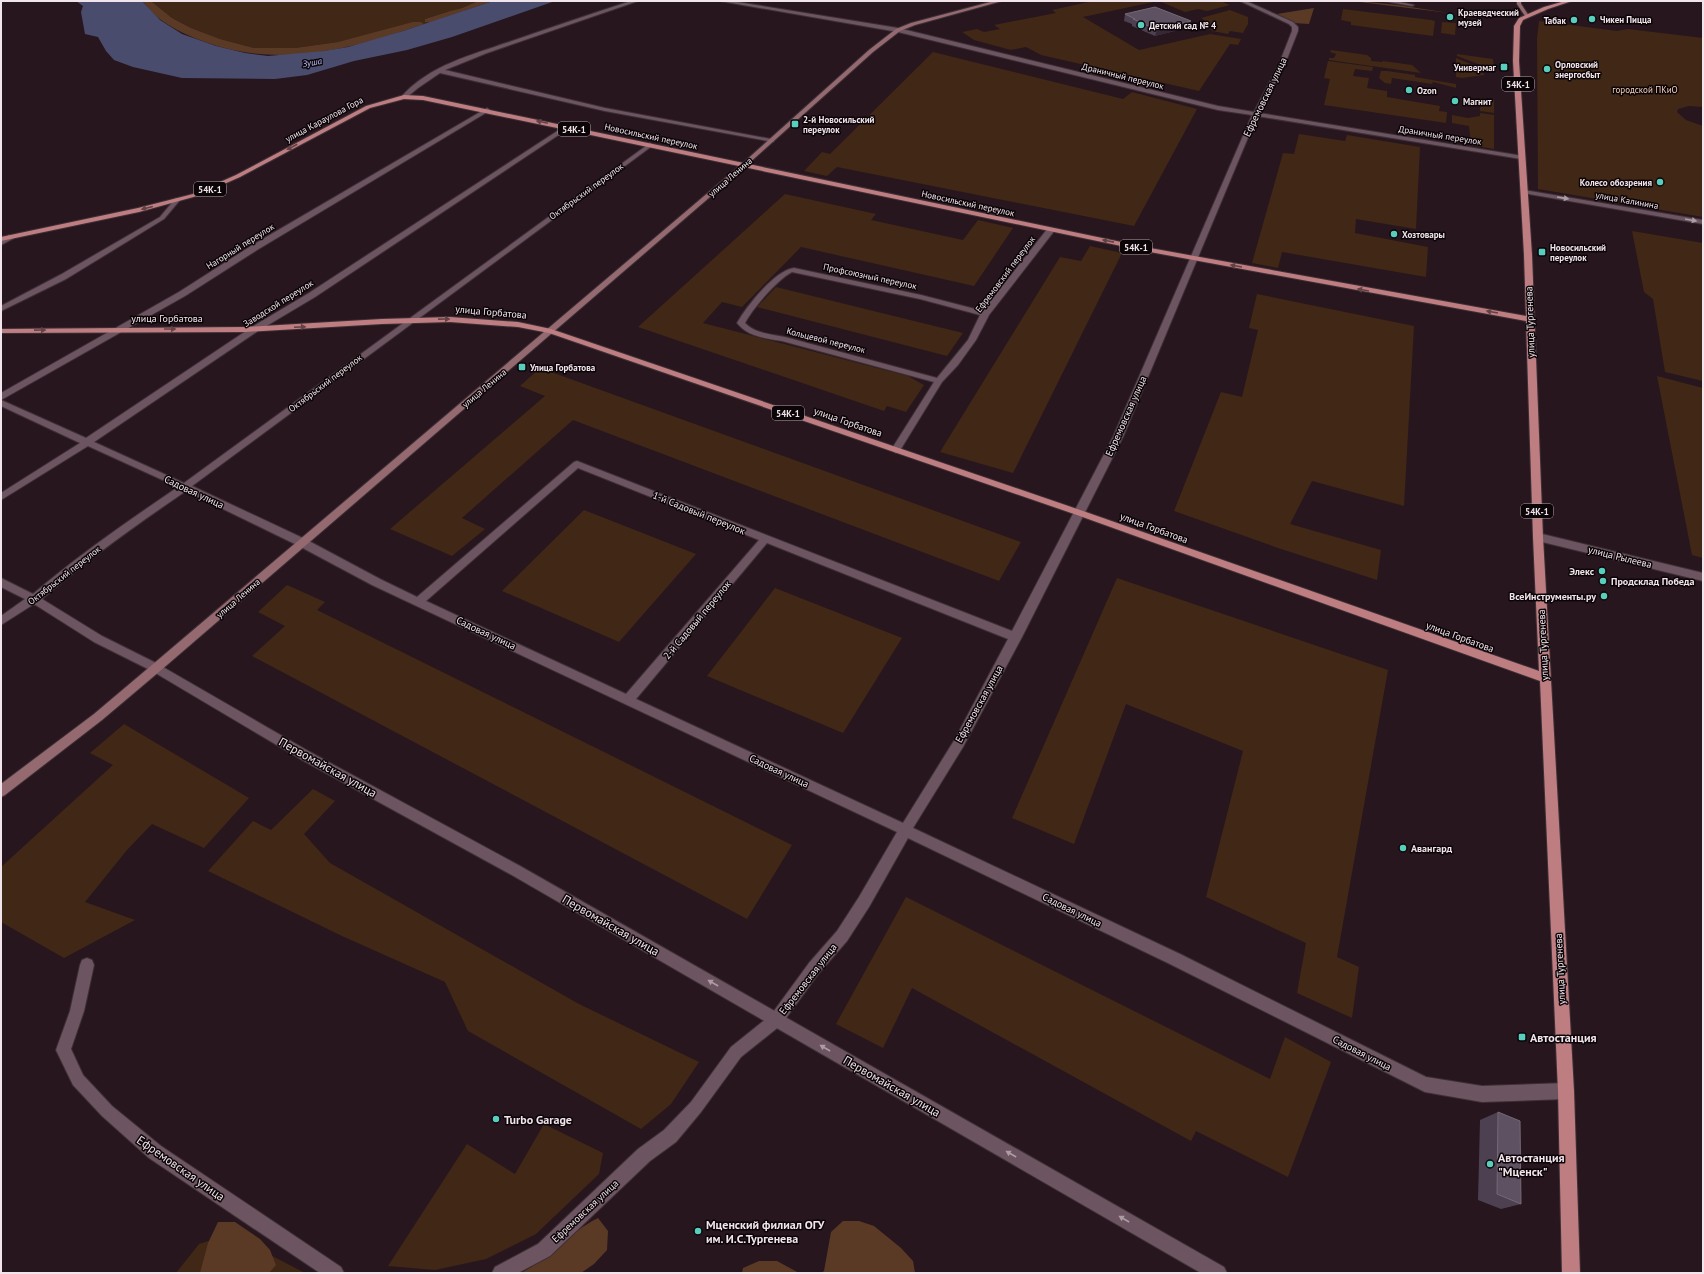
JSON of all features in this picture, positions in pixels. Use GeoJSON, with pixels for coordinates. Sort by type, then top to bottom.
{"type":"FeatureCollection","features":[{"type":"Feature","properties":{"kind":"main road","name":"улица Ленина"},"geometry":{"type":"LineString","coordinates":[[1,791],[98,717],[303,543],[745,164],[871,51],[898,30],[924,20],[1000,1]]}},
{"type":"Feature","properties":{"kind":"main road"},"geometry":{"type":"LineString","coordinates":[[1518,1],[1527,15],[1570,1]]}},
{"type":"Feature","properties":{"kind":"main road","name":"улица Тургенева"},"geometry":{"type":"LineString","coordinates":[[1527,15],[1519,21],[1516,61],[1530,319],[1544,678],[1566,1091],[1571,1273]]}},
{"type":"Feature","properties":{"kind":"main road","name":"Новосильский переулок"},"geometry":{"type":"LineString","coordinates":[[404,98],[423,98],[487,110],[1051,230],[1194,258],[1530,319]]}},
{"type":"Feature","properties":{"kind":"main road","name":"улица Караулова Гора"},"geometry":{"type":"LineString","coordinates":[[1,239],[139,210],[177,200],[225,183],[368,107],[404,98]]}},
{"type":"Feature","properties":{"kind":"main road","name":"улица Горбатова"},"geometry":{"type":"LineString","coordinates":[[1,331],[255,329],[445,319],[524,324],[551,331],[896,450],[1544,678]]}},
{"type":"Feature","properties":{"kind":"street","name":"улица Караулова Гора"},"geometry":{"type":"LineString","coordinates":[[404,98],[412,89],[440,71],[462,60],[555,27],[636,1]]}},
{"type":"Feature","properties":{"kind":"street","name":"Драничный переулок"},"geometry":{"type":"LineString","coordinates":[[722,1],[898,30],[1183,100],[1255,115],[1521,157]]}},
{"type":"Feature","properties":{"kind":"street","name":"Ефремовская улица"},"geometry":{"type":"LineString","coordinates":[[501,1273],[544,1250],[644,1156],[670,1136],[696,1107],[736,1052],[776,1020],[814,968],[842,936],[864,902],[905,830],[958,743],[1016,637],[1080,514],[1120,430],[1255,115],[1278,73],[1287,51],[1295,27],[1242,1]]}},
{"type":"Feature","properties":{"kind":"street"},"geometry":{"type":"LineString","coordinates":[[1385,1],[1412,5]]}},
{"type":"Feature","properties":{"kind":"street"},"geometry":{"type":"LineString","coordinates":[[440,71],[495,86],[636,117],[771,141]]}},
{"type":"Feature","properties":{"kind":"street","name":"Нагорный переулок"},"geometry":{"type":"LineString","coordinates":[[1,397],[120,330],[487,110]]}},
{"type":"Feature","properties":{"kind":"street","name":"Заводской переулок"},"geometry":{"type":"LineString","coordinates":[[1,497],[86,443],[255,329],[312,295],[567,127]]}},
{"type":"Feature","properties":{"kind":"street","name":"Октябрьский переулок"},"geometry":{"type":"LineString","coordinates":[[1,621],[34,599],[61,576],[135,521],[185,487],[650,144]]}},
{"type":"Feature","properties":{"kind":"street","name":"улица Калинина"},"geometry":{"type":"LineString","coordinates":[[1524,192],[1703,222]]}},
{"type":"Feature","properties":{"kind":"street"},"geometry":{"type":"LineString","coordinates":[[1,309],[63,277],[162,218],[177,200]]}},
{"type":"Feature","properties":{"kind":"street","name":"Ефремовский переулок"},"geometry":{"type":"LineString","coordinates":[[896,450],[940,381],[972,340],[985,314],[1051,230]]}},
{"type":"Feature","properties":{"kind":"street"},"geometry":{"type":"LineString","coordinates":[[1,243],[12,237]]}},
{"type":"Feature","properties":{"kind":"street","name":"Профсоюзный переулок"},"geometry":{"type":"LineString","coordinates":[[761,298],[787,271],[796,270],[921,297],[985,314]]}},
{"type":"Feature","properties":{"kind":"street","name":"Кольцевой переулок"},"geometry":{"type":"LineString","coordinates":[[761,298],[743,318],[741,323],[745,329],[751,332],[940,381]]}},
{"type":"Feature","properties":{"kind":"street","name":"Садовая улица"},"geometry":{"type":"LineString","coordinates":[[1,403],[185,487],[303,543],[344,566],[1175,959],[1425,1084],[1482,1094],[1566,1091]]}},
{"type":"Feature","properties":{"kind":"street","name":"1-й Садовый переулок"},"geometry":{"type":"LineString","coordinates":[[419,601],[577,464],[1016,637]]}},
{"type":"Feature","properties":{"kind":"street","name":"улица Рылеева"},"geometry":{"type":"LineString","coordinates":[[1538,537],[1703,578]]}},
{"type":"Feature","properties":{"kind":"street","name":"2-й Садовый переулок"},"geometry":{"type":"LineString","coordinates":[[628,700],[765,539]]}},
{"type":"Feature","properties":{"kind":"street","name":"Первомайская улица"},"geometry":{"type":"LineString","coordinates":[[1,582],[34,599],[98,639],[156,668],[306,756],[515,870],[1218,1273]]}},
{"type":"Feature","properties":{"kind":"street","name":"Ефремовская улица"},"geometry":{"type":"LineString","coordinates":[[87,964],[77,1011],[63,1050],[78,1080],[106,1111],[155,1152],[335,1273]]}},
{"type":"Feature","properties":{"kind":"green space"},"geometry":{"type":"Polygon","coordinates":[[[151,1],[478,1],[462,8],[425,19],[425,22],[431,22],[424,24],[421,22],[338,42],[295,48],[254,48],[220,39],[191,28],[172,18],[151,1]]]}},
{"type":"Feature","properties":{"kind":"green space"},"geometry":{"type":"Polygon","coordinates":[[[1093,1],[1158,1],[1083,17],[1139,50],[1210,34],[1241,39],[1238,45],[1230,44],[1199,91],[1041,55],[1026,47],[1011,50],[974,40],[962,32],[977,29],[984,32],[1000,29],[994,25],[1056,13],[1052,10],[1093,1]]]}},
{"type":"Feature","properties":{"kind":"green space"},"geometry":{"type":"Polygon","coordinates":[[[1159,1],[1220,1],[1230,5],[1207,11],[1198,9],[1185,12],[1159,1]]]}},
{"type":"Feature","properties":{"kind":"green space"},"geometry":{"type":"Polygon","coordinates":[[[1343,9],[1435,21],[1433,36],[1351,25],[1351,22],[1341,20],[1343,9]]]}},
{"type":"Feature","properties":{"kind":"green space"},"geometry":{"type":"Polygon","coordinates":[[[1230,10],[1248,17],[1248,24],[1243,33],[1230,31],[1228,34],[1212,31],[1201,18],[1230,10]]]}},
{"type":"Feature","properties":{"kind":"green space","name":"городской ПКиО"},"geometry":{"type":"Polygon","coordinates":[[[1539,21],[1617,31],[1628,29],[1703,38],[1703,107],[1689,106],[1678,109],[1677,112],[1686,120],[1703,126],[1703,217],[1538,189],[1537,39],[1539,21]]]}},
{"type":"Feature","properties":{"kind":"green space"},"geometry":{"type":"Polygon","coordinates":[[[1442,22],[1456,23],[1455,35],[1441,33],[1442,22]]]}},
{"type":"Feature","properties":{"kind":"green space"},"geometry":{"type":"Polygon","coordinates":[[[1331,50],[1367,55],[1371,58],[1371,61],[1412,65],[1421,73],[1329,60],[1329,58],[1334,58],[1336,54],[1330,52],[1331,50]]]}},
{"type":"Feature","properties":{"kind":"green space"},"geometry":{"type":"Polygon","coordinates":[[[933,52],[1123,99],[1132,92],[1197,109],[1134,226],[837,167],[827,176],[804,171],[822,152],[830,154],[933,52]]]}},
{"type":"Feature","properties":{"kind":"green space"},"geometry":{"type":"Polygon","coordinates":[[[1457,54],[1493,59],[1494,70],[1457,56],[1457,54]]]}},
{"type":"Feature","properties":{"kind":"green space"},"geometry":{"type":"Polygon","coordinates":[[[1456,58],[1483,69],[1483,72],[1456,68],[1456,58]]]}},
{"type":"Feature","properties":{"kind":"green space"},"geometry":{"type":"Polygon","coordinates":[[[1328,61],[1373,67],[1372,71],[1355,69],[1353,76],[1369,78],[1367,88],[1387,91],[1387,97],[1440,106],[1439,111],[1447,112],[1446,123],[1324,105],[1330,79],[1324,78],[1328,61]]]}},
{"type":"Feature","properties":{"kind":"green space"},"geometry":{"type":"Polygon","coordinates":[[[1456,69],[1484,73],[1484,75],[1462,78],[1456,77],[1456,69]]]}},
{"type":"Feature","properties":{"kind":"green space"},"geometry":{"type":"Polygon","coordinates":[[[1381,71],[1415,75],[1415,77],[1456,84],[1456,88],[1433,82],[1432,84],[1392,78],[1391,84],[1385,83],[1379,78],[1381,71]]]}},
{"type":"Feature","properties":{"kind":"green space"},"geometry":{"type":"Polygon","coordinates":[[[1480,98],[1494,100],[1494,113],[1480,111],[1480,98]]]}},
{"type":"Feature","properties":{"kind":"green space"},"geometry":{"type":"Polygon","coordinates":[[[1480,113],[1494,115],[1494,149],[1471,145],[1469,126],[1452,123],[1452,115],[1468,118],[1480,116],[1480,113]]]}},
{"type":"Feature","properties":{"kind":"green space"},"geometry":{"type":"Polygon","coordinates":[[[1299,134],[1345,141],[1347,135],[1420,147],[1416,229],[1356,219],[1355,233],[1428,247],[1426,277],[1282,252],[1278,268],[1252,263],[1283,153],[1294,154],[1299,134]]]}},
{"type":"Feature","properties":{"kind":"green space"},"geometry":{"type":"Polygon","coordinates":[[[785,194],[876,214],[871,220],[963,240],[978,220],[1013,228],[974,286],[801,247],[742,307],[722,302],[703,323],[908,376],[924,385],[906,412],[887,406],[884,411],[638,327],[785,194]]]}},
{"type":"Feature","properties":{"kind":"green space"},"geometry":{"type":"Polygon","coordinates":[[[1632,231],[1703,243],[1703,381],[1665,372],[1653,299],[1644,292],[1632,231]]]}},
{"type":"Feature","properties":{"kind":"green space"},"geometry":{"type":"Polygon","coordinates":[[[1090,246],[1122,253],[1013,473],[940,452],[1060,257],[1081,261],[1090,246]]]}},
{"type":"Feature","properties":{"kind":"green space"},"geometry":{"type":"Polygon","coordinates":[[[776,287],[963,333],[947,356],[757,307],[776,287]]]}},
{"type":"Feature","properties":{"kind":"green space"},"geometry":{"type":"Polygon","coordinates":[[[1257,294],[1414,326],[1404,506],[1312,481],[1290,524],[1381,550],[1377,580],[1278,548],[1174,511],[1221,392],[1242,397],[1258,330],[1249,328],[1257,294]]]}},
{"type":"Feature","properties":{"kind":"green space"},"geometry":{"type":"Polygon","coordinates":[[[540,368],[1021,542],[999,581],[573,420],[462,518],[485,529],[452,556],[390,529],[545,396],[520,386],[540,368]]]}},
{"type":"Feature","properties":{"kind":"green space"},"geometry":{"type":"Polygon","coordinates":[[[1657,376],[1703,388],[1703,558],[1692,555],[1657,376]]]}},
{"type":"Feature","properties":{"kind":"green space"},"geometry":{"type":"Polygon","coordinates":[[[584,510],[696,554],[619,642],[502,591],[584,510]]]}},
{"type":"Feature","properties":{"kind":"green space"},"geometry":{"type":"Polygon","coordinates":[[[1117,578],[1388,670],[1337,957],[1359,967],[1352,1018],[1297,993],[1306,943],[1206,897],[1243,751],[1126,704],[1074,844],[1012,818],[1117,578]]]}},
{"type":"Feature","properties":{"kind":"green space"},"geometry":{"type":"Polygon","coordinates":[[[287,585],[325,602],[317,610],[792,845],[747,919],[252,656],[285,626],[258,612],[287,585]]]}},
{"type":"Feature","properties":{"kind":"green space"},"geometry":{"type":"Polygon","coordinates":[[[775,588],[902,638],[843,733],[707,676],[775,588]]]}},
{"type":"Feature","properties":{"kind":"green space"},"geometry":{"type":"Polygon","coordinates":[[[124,724],[249,798],[204,848],[152,824],[127,850],[85,902],[135,920],[64,958],[1,922],[1,867],[113,765],[90,753],[124,724]]]}},
{"type":"Feature","properties":{"kind":"green space"},"geometry":{"type":"Polygon","coordinates":[[[313,789],[335,801],[304,834],[330,863],[579,1004],[699,1062],[671,1104],[641,1129],[468,1031],[445,982],[342,936],[208,871],[253,821],[271,830],[313,789]]]}},
{"type":"Feature","properties":{"kind":"green space"},"geometry":{"type":"Polygon","coordinates":[[[906,897],[1270,1079],[1285,1037],[1331,1062],[1288,1177],[1196,1131],[1191,1141],[912,988],[883,1048],[836,1024],[906,897]]]}},
{"type":"Feature","properties":{"kind":"green space"},"geometry":{"type":"Polygon","coordinates":[[[544,1124],[603,1153],[599,1174],[536,1234],[486,1259],[435,1270],[388,1266],[467,1144],[515,1174],[544,1124]]]}},
{"type":"Feature","properties":{"kind":"green space"},"geometry":{"type":"Polygon","coordinates":[[[230,1234],[305,1273],[176,1273],[199,1244],[230,1234]]]}},
{"type":"Feature","properties":{"kind":"shaded area"},"geometry":{"type":"Polygon","coordinates":[[[142,1],[151,1],[172,18],[191,28],[220,39],[254,48],[295,48],[338,42],[413,22],[421,22],[424,24],[342,48],[288,55],[261,54],[233,50],[205,42],[188,35],[161,20],[142,1]]]}},
{"type":"Feature","properties":{"kind":"shaded area"},"geometry":{"type":"Polygon","coordinates":[[[478,1],[493,1],[431,22],[425,22],[425,19],[462,8],[478,1]]]}},
{"type":"Feature","properties":{"kind":"shaded area"},"geometry":{"type":"Polygon","coordinates":[[[1360,2],[1398,5],[1449,13],[1360,2]]]}},
{"type":"Feature","properties":{"kind":"shaded area"},"geometry":{"type":"Polygon","coordinates":[[[1314,8],[1309,24],[1294,23],[1277,14],[1314,8]]]}},
{"type":"Feature","properties":{"kind":"shaded area"},"geometry":{"type":"Polygon","coordinates":[[[598,1218],[608,1231],[607,1250],[594,1264],[581,1273],[521,1273],[532,1267],[587,1224],[598,1218]]]}},
{"type":"Feature","properties":{"kind":"shaded area"},"geometry":{"type":"Polygon","coordinates":[[[843,1221],[859,1221],[874,1226],[901,1248],[913,1261],[915,1273],[821,1273],[824,1271],[831,1232],[843,1221]]]}},
{"type":"Feature","properties":{"kind":"shaded area"},"geometry":{"type":"Polygon","coordinates":[[[218,1222],[235,1222],[260,1239],[270,1250],[276,1265],[269,1273],[200,1273],[208,1243],[218,1222]]]}},
{"type":"Feature","properties":{"kind":"shaded area"},"geometry":{"type":"Polygon","coordinates":[[[759,1261],[777,1261],[799,1273],[742,1273],[743,1268],[759,1261]]]}},
{"type":"Feature","properties":{"kind":"water","name":"Зуша"},"geometry":{"type":"Polygon","coordinates":[[[76,1],[142,1],[160,20],[182,34],[216,46],[245,53],[268,56],[324,51],[348,47],[403,31],[493,1],[555,1],[452,37],[407,50],[354,61],[307,75],[275,79],[182,78],[133,67],[114,60],[106,51],[98,37],[85,34],[81,12],[83,6],[76,1]]]}},
{"type":"Feature","properties":{"kind":"building"},"geometry":{"type":"Polygon","coordinates":[[[1155,7],[1191,21],[1157,30],[1125,14],[1155,7]]]}},
{"type":"Feature","properties":{"kind":"building"},"geometry":{"type":"Polygon","coordinates":[[[1498,1112],[1520,1121],[1521,1204],[1497,1194],[1498,1112]]]}},
{"type":"Feature","properties":{"kind":"place","name":"Краеведческий музей"},"geometry":{"type":"Point","coordinates":[1450,17]}},
{"type":"Feature","properties":{"kind":"place","name":"Чикен Пицца"},"geometry":{"type":"Point","coordinates":[1592,19]}},
{"type":"Feature","properties":{"kind":"place","name":"Табак"},"geometry":{"type":"Point","coordinates":[1574,20]}},
{"type":"Feature","properties":{"kind":"place","name":"Детский сад № 4"},"geometry":{"type":"Point","coordinates":[1141,25]}},
{"type":"Feature","properties":{"kind":"place","name":"Универмаг"},"geometry":{"type":"Point","coordinates":[1504,67]}},
{"type":"Feature","properties":{"kind":"place","name":"Орловский энергосбыт"},"geometry":{"type":"Point","coordinates":[1547,69]}},
{"type":"Feature","properties":{"kind":"place","name":"Ozon"},"geometry":{"type":"Point","coordinates":[1409,90]}},
{"type":"Feature","properties":{"kind":"place","name":"Магнит"},"geometry":{"type":"Point","coordinates":[1455,101]}},
{"type":"Feature","properties":{"kind":"place","name":"2-й Новосильский переулок"},"geometry":{"type":"Point","coordinates":[795,124]}},
{"type":"Feature","properties":{"kind":"place","name":"Колесо обозрения"},"geometry":{"type":"Point","coordinates":[1660,182]}},
{"type":"Feature","properties":{"kind":"place","name":"Хозтовары"},"geometry":{"type":"Point","coordinates":[1394,234]}},
{"type":"Feature","properties":{"kind":"place","name":"Новосильский переулок"},"geometry":{"type":"Point","coordinates":[1542,252]}},
{"type":"Feature","properties":{"kind":"place","name":"Улица Горбатова"},"geometry":{"type":"Point","coordinates":[522,367]}},
{"type":"Feature","properties":{"kind":"place","name":"Элекс"},"geometry":{"type":"Point","coordinates":[1602,571]}},
{"type":"Feature","properties":{"kind":"place","name":"Продсклад Победа"},"geometry":{"type":"Point","coordinates":[1603,581]}},
{"type":"Feature","properties":{"kind":"place","name":"ВсеИнструменты.ру"},"geometry":{"type":"Point","coordinates":[1604,596]}},
{"type":"Feature","properties":{"kind":"place","name":"Авангард"},"geometry":{"type":"Point","coordinates":[1403,848]}},
{"type":"Feature","properties":{"kind":"place","name":"Автостанция"},"geometry":{"type":"Point","coordinates":[1522,1037]}},
{"type":"Feature","properties":{"kind":"place","name":"Turbo Garage"},"geometry":{"type":"Point","coordinates":[496,1119]}},
{"type":"Feature","properties":{"kind":"place","name":"Автостанция \"Мценск\""},"geometry":{"type":"Point","coordinates":[1490,1164]}},
{"type":"Feature","properties":{"kind":"place","name":"Мценский филиал ОГУ им. И.С.Тургенева"},"geometry":{"type":"Point","coordinates":[698,1231]}}]}
